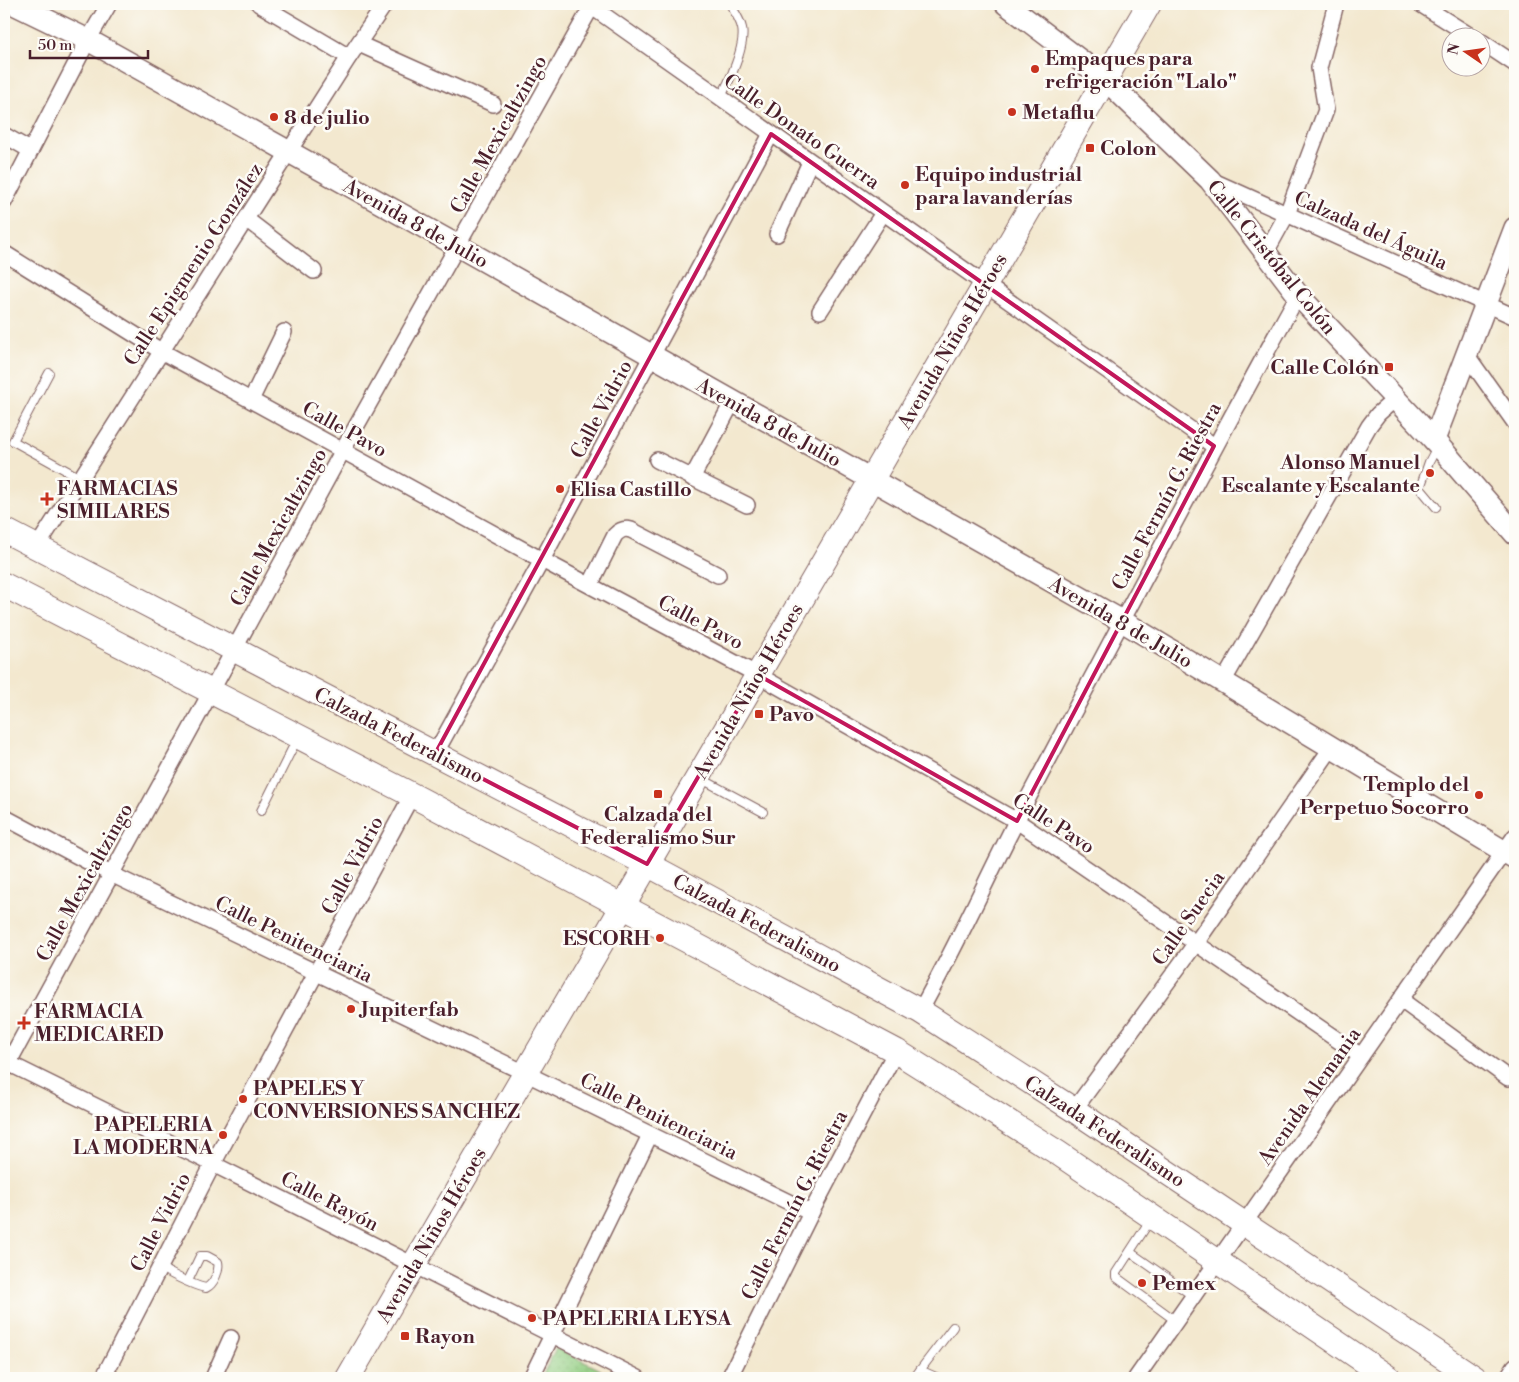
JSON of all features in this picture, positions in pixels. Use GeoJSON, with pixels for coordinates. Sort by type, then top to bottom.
{"type":"FeatureCollection","features":[{"type":"Feature","properties":{"kind":"main road","name":"Avenida Niños Héroes"},"geometry":{"type":"LineString","coordinates":[[348,1378],[1149,4]]}},
{"type":"Feature","properties":{"kind":"main road","name":"Calzada Federalismo"},"geometry":{"type":"LineString","coordinates":[[4,530],[647,864],[920,1011],[1074,1110],[1241,1227],[1348,1293],[1474,1378]]}},
{"type":"Feature","properties":{"kind":"main road"},"geometry":{"type":"LineString","coordinates":[[5,588],[412,795],[896,1051],[1058,1153],[1389,1378]]}},
{"type":"Feature","properties":{"kind":"street","name":"Avenida 8 de Julio"},"geometry":{"type":"LineString","coordinates":[[14,4],[88,40],[872,479],[1122,621],[1332,747],[1512,848]]}},
{"type":"Feature","properties":{"kind":"street"},"geometry":{"type":"LineString","coordinates":[[4,202],[88,40],[109,4]]}},
{"type":"Feature","properties":{"kind":"street"},"geometry":{"type":"LineString","coordinates":[[259,4],[349,57]]}},
{"type":"Feature","properties":{"kind":"street","name":"Calle Epigmenio González"},"geometry":{"type":"LineString","coordinates":[[37,547],[288,152],[385,4]]}},
{"type":"Feature","properties":{"kind":"street","name":"Calle Cristóbal Colón"},"geometry":{"type":"LineString","coordinates":[[1006,4],[1105,79],[1210,180],[1298,295],[1436,442],[1515,534]]}},
{"type":"Feature","properties":{"kind":"street"},"geometry":{"type":"LineString","coordinates":[[1266,252],[1287,214],[1326,110],[1319,68],[1336,4]]}},
{"type":"Feature","properties":{"kind":"street"},"geometry":{"type":"LineString","coordinates":[[1420,4],[1458,28]]}},
{"type":"Feature","properties":{"kind":"street","name":"Calle Donato Guerra"},"geometry":{"type":"LineString","coordinates":[[591,5],[810,162],[1214,446]]}},
{"type":"Feature","properties":{"kind":"street","name":"Calle Mexicaltzingo"},"geometry":{"type":"LineString","coordinates":[[5,1065],[343,450],[591,5]]}},
{"type":"Feature","properties":{"kind":"street"},"geometry":{"type":"LineString","coordinates":[[359,44],[493,104]]}},
{"type":"Feature","properties":{"kind":"street"},"geometry":{"type":"LineString","coordinates":[[1492,49],[1515,64]]}},
{"type":"Feature","properties":{"kind":"street","name":"Calle Vidrio"},"geometry":{"type":"LineString","coordinates":[[435,754],[542,560],[771,134]]}},
{"type":"Feature","properties":{"kind":"street"},"geometry":{"type":"LineString","coordinates":[[4,135],[30,150]]}},
{"type":"Feature","properties":{"kind":"street"},"geometry":{"type":"LineString","coordinates":[[777,234],[810,162]]}},
{"type":"Feature","properties":{"kind":"street","name":"Calzada del Águila"},"geometry":{"type":"LineString","coordinates":[[1210,180],[1515,317]]}},
{"type":"Feature","properties":{"kind":"street"},"geometry":{"type":"LineString","coordinates":[[820,311],[883,213]]}},
{"type":"Feature","properties":{"kind":"street"},"geometry":{"type":"LineString","coordinates":[[246,219],[314,271]]}},
{"type":"Feature","properties":{"kind":"street"},"geometry":{"type":"LineString","coordinates":[[1436,442],[1466,354],[1515,228]]}},
{"type":"Feature","properties":{"kind":"street","name":"Calle Pavo"},"geometry":{"type":"LineString","coordinates":[[4,253],[161,351],[542,560],[758,675],[1017,821],[1361,1056]]}},
{"type":"Feature","properties":{"kind":"street","name":"Calle Fermín G. Riestra"},"geometry":{"type":"LineString","coordinates":[[920,1011],[1017,821],[1214,446],[1298,295]]}},
{"type":"Feature","properties":{"kind":"street"},"geometry":{"type":"LineString","coordinates":[[251,400],[284,332]]}},
{"type":"Feature","properties":{"kind":"street"},"geometry":{"type":"LineString","coordinates":[[1466,354],[1515,423]]}},
{"type":"Feature","properties":{"kind":"street"},"geometry":{"type":"LineString","coordinates":[[1223,682],[1369,426],[1378,414],[1395,399]]}},
{"type":"Feature","properties":{"kind":"street"},"geometry":{"type":"LineString","coordinates":[[692,478],[733,401]]}},
{"type":"Feature","properties":{"kind":"street"},"geometry":{"type":"LineString","coordinates":[[657,460],[747,505]]}},
{"type":"Feature","properties":{"kind":"street"},"geometry":{"type":"LineString","coordinates":[[590,585],[615,535],[625,529],[631,530],[718,575]]}},
{"type":"Feature","properties":{"kind":"street","name":"Calle Suecia"},"geometry":{"type":"LineString","coordinates":[[1074,1110],[1196,943],[1332,747]]}},
{"type":"Feature","properties":{"kind":"street","name":"Calle Vidrio"},"geometry":{"type":"LineString","coordinates":[[103,1378],[213,1164],[412,795]]}},
{"type":"Feature","properties":{"kind":"street","name":"Calle Penitenciaria"},"geometry":{"type":"LineString","coordinates":[[4,818],[111,874],[525,1072],[811,1213]]}},
{"type":"Feature","properties":{"kind":"street","name":"Avenida Alemania"},"geometry":{"type":"LineString","coordinates":[[1136,1378],[1361,1056],[1512,848]]}},
{"type":"Feature","properties":{"kind":"street"},"geometry":{"type":"LineString","coordinates":[[1401,1000],[1508,1078]]}},
{"type":"Feature","properties":{"kind":"street","name":"Calle Fermín G. Riestra"},"geometry":{"type":"LineString","coordinates":[[728,1378],[811,1213],[896,1051]]}},
{"type":"Feature","properties":{"kind":"street","name":"Calle Rayón"},"geometry":{"type":"LineString","coordinates":[[5,1065],[213,1164],[638,1378]]}},
{"type":"Feature","properties":{"kind":"street"},"geometry":{"type":"LineString","coordinates":[[531,1378],[650,1135]]}},
{"type":"Feature","properties":{"kind":"street"},"geometry":{"type":"LineString","coordinates":[[213,1378],[231,1338]]}},
{"type":"Feature","properties":{"kind":"street"},"geometry":{"type":"LineString","coordinates":[[1507,1378],[1515,1366]]}},
{"type":"Feature","properties":{"kind":"lane"},"geometry":{"type":"LineString","coordinates":[[720,98],[735,64],[743,37],[742,27],[730,4]]}},
{"type":"Feature","properties":{"kind":"lane"},"geometry":{"type":"LineString","coordinates":[[48,373],[13,441],[80,478]]}},
{"type":"Feature","properties":{"kind":"lane"},"geometry":{"type":"LineString","coordinates":[[1436,442],[1420,488],[1436,507]]}},
{"type":"Feature","properties":{"kind":"lane"},"geometry":{"type":"LineString","coordinates":[[261,811],[298,736]]}},
{"type":"Feature","properties":{"kind":"lane"},"geometry":{"type":"LineString","coordinates":[[698,777],[763,812]]}},
{"type":"Feature","properties":{"kind":"lane"},"geometry":{"type":"LineString","coordinates":[[1152,1218],[1116,1273],[1116,1277],[1176,1320]]}},
{"type":"Feature","properties":{"kind":"lane"},"geometry":{"type":"LineString","coordinates":[[1130,1252],[1193,1296]]}},
{"type":"Feature","properties":{"kind":"lane"},"geometry":{"type":"LineString","coordinates":[[160,1268],[188,1281],[202,1287],[209,1286],[218,1269],[218,1262],[207,1256],[200,1256],[188,1281]]}},
{"type":"Feature","properties":{"kind":"lane"},"geometry":{"type":"LineString","coordinates":[[914,1378],[953,1327]]}},
{"type":"Feature","properties":{"kind":"lane"},"geometry":{"type":"LineString","coordinates":[[920,1370],[938,1378]]}},
{"type":"Feature","properties":{"kind":"highlighted area"},"geometry":{"type":"Polygon","coordinates":[[[771,134],[1214,446],[1017,821],[758,675],[647,864],[435,754],[771,134]]]}},
{"type":"Feature","properties":{"kind":"green space"},"geometry":{"type":"Polygon","coordinates":[[[556,1348],[601,1370],[596,1378],[541,1378],[556,1348]]]}},
{"type":"Feature","properties":{"kind":"place","name":"Empaques para refrigeración \"Lalo\""},"geometry":{"type":"Point","coordinates":[1035,69]}},
{"type":"Feature","properties":{"kind":"place","name":"Metaflu"},"geometry":{"type":"Point","coordinates":[1012,112]}},
{"type":"Feature","properties":{"kind":"place","name":"8 de julio"},"geometry":{"type":"Point","coordinates":[274,117]}},
{"type":"Feature","properties":{"kind":"place","name":"Colon"},"geometry":{"type":"Point","coordinates":[1090,148]}},
{"type":"Feature","properties":{"kind":"place","name":"Equipo industrial para lavanderías"},"geometry":{"type":"Point","coordinates":[905,185]}},
{"type":"Feature","properties":{"kind":"place","name":"Calle Colón"},"geometry":{"type":"Point","coordinates":[1389,367]}},
{"type":"Feature","properties":{"kind":"place","name":"Alonso Manuel Escalante y Escalante"},"geometry":{"type":"Point","coordinates":[1430,473]}},
{"type":"Feature","properties":{"kind":"place","name":"Elisa Castillo"},"geometry":{"type":"Point","coordinates":[560,489]}},
{"type":"Feature","properties":{"kind":"place","name":"FARMACIAS SIMILARES"},"geometry":{"type":"Point","coordinates":[47,499]}},
{"type":"Feature","properties":{"kind":"place","name":"Pavo"},"geometry":{"type":"Point","coordinates":[759,714]}},
{"type":"Feature","properties":{"kind":"place","name":"Calzada del Federalismo Sur"},"geometry":{"type":"Point","coordinates":[658,794]}},
{"type":"Feature","properties":{"kind":"place","name":"Templo del Perpetuo Socorro"},"geometry":{"type":"Point","coordinates":[1479,795]}},
{"type":"Feature","properties":{"kind":"place","name":"ESCORH"},"geometry":{"type":"Point","coordinates":[660,938]}},
{"type":"Feature","properties":{"kind":"place","name":"Jupiterfab"},"geometry":{"type":"Point","coordinates":[351,1009]}},
{"type":"Feature","properties":{"kind":"place","name":"FARMACIA MEDICARED"},"geometry":{"type":"Point","coordinates":[24,1023]}},
{"type":"Feature","properties":{"kind":"place","name":"PAPELES Y CONVERSIONES SANCHEZ"},"geometry":{"type":"Point","coordinates":[243,1099]}},
{"type":"Feature","properties":{"kind":"place","name":"PAPELERIA LA MODERNA"},"geometry":{"type":"Point","coordinates":[223,1135]}},
{"type":"Feature","properties":{"kind":"place","name":"Pemex"},"geometry":{"type":"Point","coordinates":[1142,1283]}},
{"type":"Feature","properties":{"kind":"place","name":"PAPELERIA LEYSA"},"geometry":{"type":"Point","coordinates":[532,1318]}},
{"type":"Feature","properties":{"kind":"place","name":"Rayon"},"geometry":{"type":"Point","coordinates":[405,1336]}}]}
